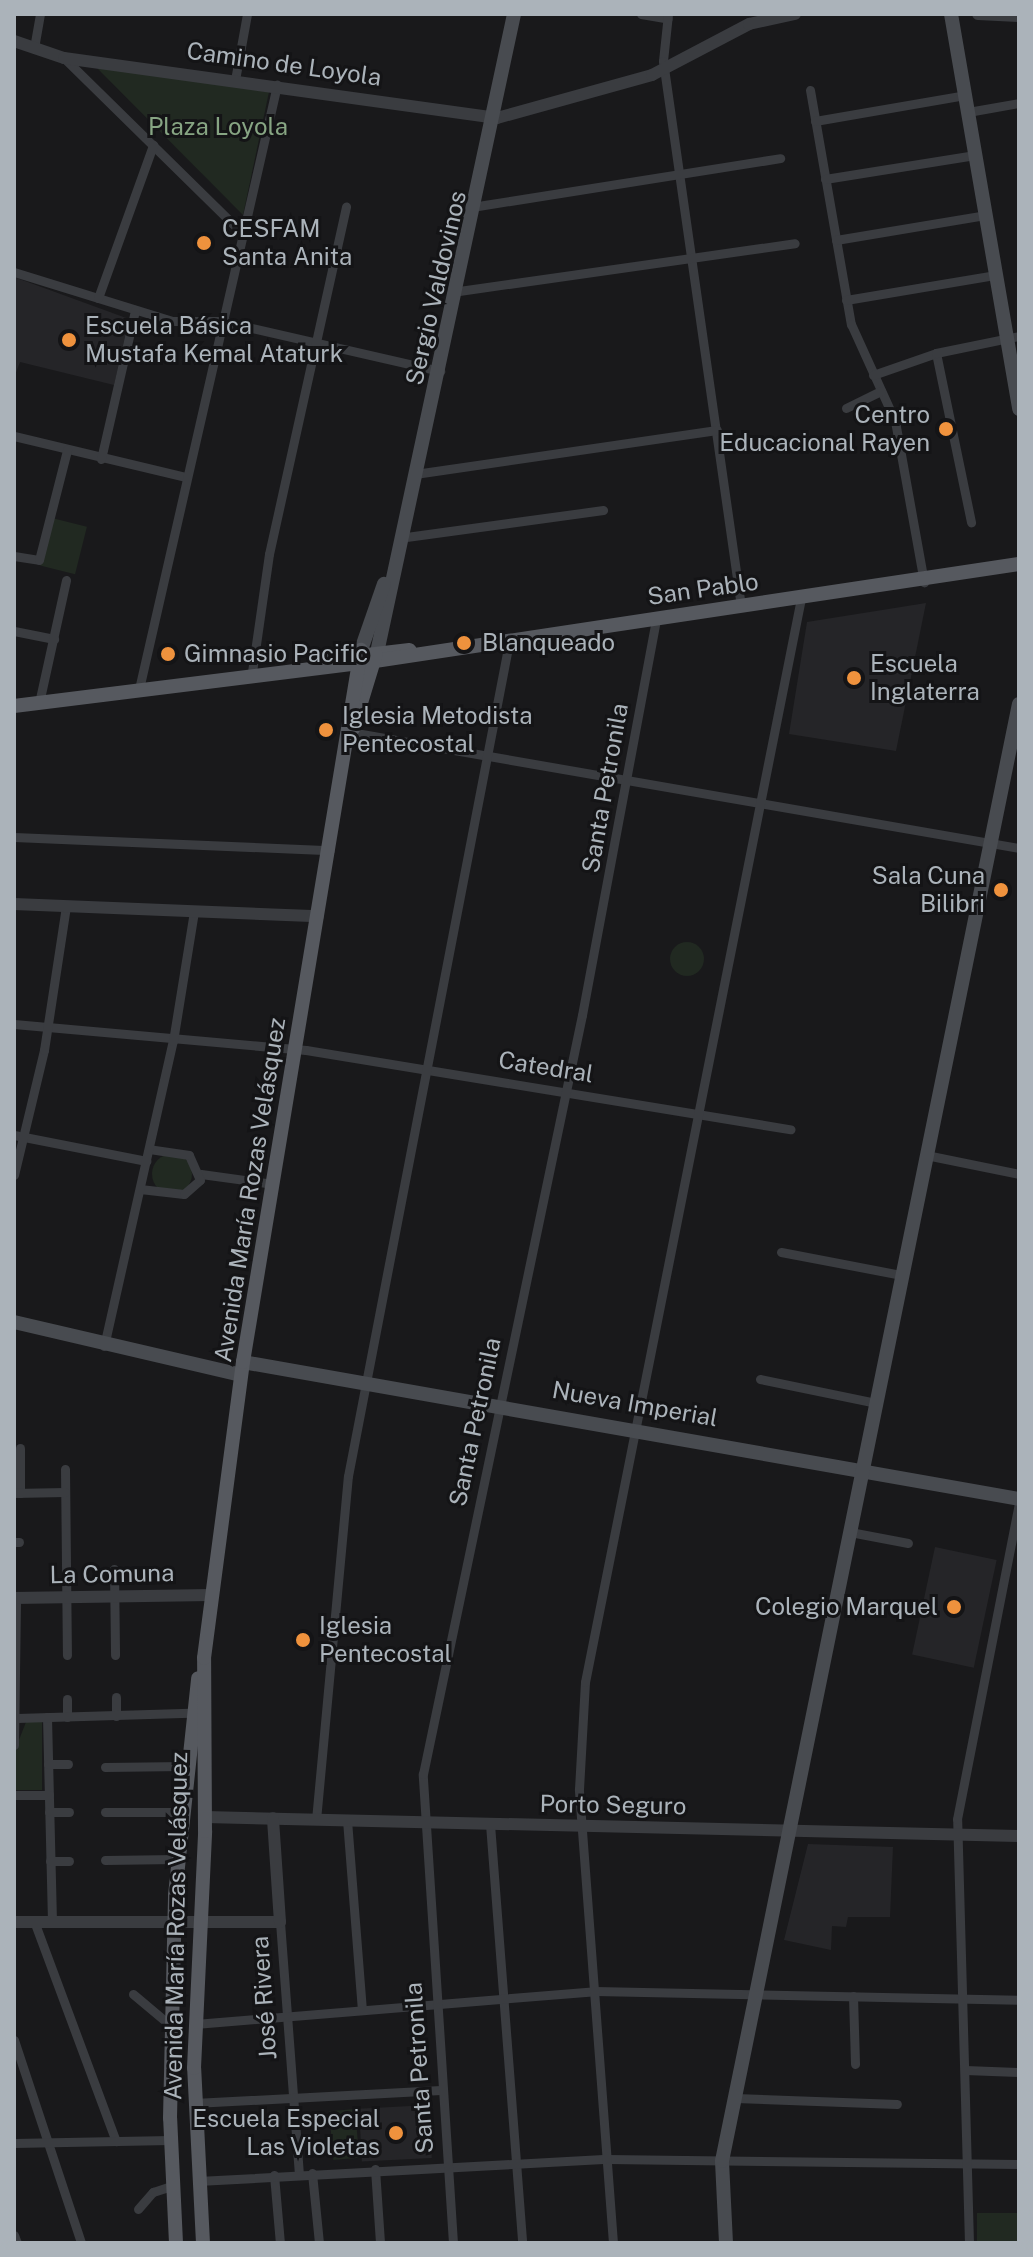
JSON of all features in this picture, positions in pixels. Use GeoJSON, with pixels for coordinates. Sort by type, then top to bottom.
{"type":"FeatureCollection","features":[{"type":"Feature","properties":{"kind":"main road","name":"Sergio Valdovinos"},"geometry":{"type":"LineString","coordinates":[[376,655],[399,538],[497,118],[514,14]]}},
{"type":"Feature","properties":{"kind":"main road"},"geometry":{"type":"LineString","coordinates":[[951,14],[996,275],[1013,337],[1019,409]]}},
{"type":"Feature","properties":{"kind":"main road","name":"San Pablo"},"geometry":{"type":"LineString","coordinates":[[999,572],[1019,564]]}},
{"type":"Feature","properties":{"kind":"main road","name":"Sergio Valdovinos"},"geometry":{"type":"LineString","coordinates":[[360,656],[392,570]]}},
{"type":"Feature","properties":{"kind":"main road","name":"San Pablo"},"geometry":{"type":"LineString","coordinates":[[14,706],[360,656],[801,598],[999,572],[1019,574]]}},
{"type":"Feature","properties":{"kind":"main road","name":"Avenida María Rozas Velásquez"},"geometry":{"type":"LineString","coordinates":[[350,732],[376,655]]}},
{"type":"Feature","properties":{"kind":"main road","name":"Avenida María Rozas Velásquez"},"geometry":{"type":"LineString","coordinates":[[203,2243],[194,2103],[205,1817],[204,1658],[242,1369],[350,732],[360,656]]}},
{"type":"Feature","properties":{"kind":"main road"},"geometry":{"type":"LineString","coordinates":[[726,2243],[722,2161],[1019,704]]}},
{"type":"Feature","properties":{"kind":"main road","name":"Nueva Imperial"},"geometry":{"type":"LineString","coordinates":[[14,1322],[104,1348],[242,1369],[364,1382],[638,1427],[863,1467],[1019,1502]]}},
{"type":"Feature","properties":{"kind":"main road","name":"Avenida María Rozas Velásquez"},"geometry":{"type":"LineString","coordinates":[[176,2243],[171,2186],[170,2025],[176,1859],[190,1713],[204,1658]]}},
{"type":"Feature","properties":{"kind":"street"},"geometry":{"type":"LineString","coordinates":[[34,48],[40,14]]}},
{"type":"Feature","properties":{"kind":"street"},"geometry":{"type":"LineString","coordinates":[[235,80],[247,14]]}},
{"type":"Feature","properties":{"kind":"street"},"geometry":{"type":"LineString","coordinates":[[641,14],[668,16],[666,69],[741,606]]}},
{"type":"Feature","properties":{"kind":"street"},"geometry":{"type":"LineString","coordinates":[[497,118],[666,69],[749,24],[795,14]]}},
{"type":"Feature","properties":{"kind":"street"},"geometry":{"type":"LineString","coordinates":[[978,14],[1018,17]]}},
{"type":"Feature","properties":{"kind":"street","name":"Camino de Loyola"},"geometry":{"type":"LineString","coordinates":[[14,41],[64,58],[277,85],[497,118]]}},
{"type":"Feature","properties":{"kind":"street","name":"Camino de Loyola"},"geometry":{"type":"LineString","coordinates":[[64,58],[242,233]]}},
{"type":"Feature","properties":{"kind":"street"},"geometry":{"type":"LineString","coordinates":[[139,689],[277,85]]}},
{"type":"Feature","properties":{"kind":"street"},"geometry":{"type":"LineString","coordinates":[[810,90],[846,300],[896,429],[924,582]]}},
{"type":"Feature","properties":{"kind":"street"},"geometry":{"type":"LineString","coordinates":[[815,121],[965,95]]}},
{"type":"Feature","properties":{"kind":"street"},"geometry":{"type":"LineString","coordinates":[[968,112],[1019,103]]}},
{"type":"Feature","properties":{"kind":"street"},"geometry":{"type":"LineString","coordinates":[[98,298],[153,145]]}},
{"type":"Feature","properties":{"kind":"street"},"geometry":{"type":"LineString","coordinates":[[825,179],[975,155]]}},
{"type":"Feature","properties":{"kind":"street"},"geometry":{"type":"LineString","coordinates":[[478,206],[780,158]]}},
{"type":"Feature","properties":{"kind":"street"},"geometry":{"type":"LineString","coordinates":[[252,672],[269,554],[346,206]]}},
{"type":"Feature","properties":{"kind":"street"},"geometry":{"type":"LineString","coordinates":[[836,240],[985,215]]}},
{"type":"Feature","properties":{"kind":"street"},"geometry":{"type":"LineString","coordinates":[[459,291],[795,243]]}},
{"type":"Feature","properties":{"kind":"street"},"geometry":{"type":"LineString","coordinates":[[14,272],[181,322],[221,321],[440,371]]}},
{"type":"Feature","properties":{"kind":"street"},"geometry":{"type":"LineString","coordinates":[[846,300],[996,275]]}},
{"type":"Feature","properties":{"kind":"street"},"geometry":{"type":"LineString","coordinates":[[101,459],[135,310]]}},
{"type":"Feature","properties":{"kind":"street"},"geometry":{"type":"LineString","coordinates":[[873,375],[936,353],[1013,337]]}},
{"type":"Feature","properties":{"kind":"street"},"geometry":{"type":"LineString","coordinates":[[936,353],[971,522]]}},
{"type":"Feature","properties":{"kind":"street"},"geometry":{"type":"LineString","coordinates":[[846,408],[881,391]]}},
{"type":"Feature","properties":{"kind":"street"},"geometry":{"type":"LineString","coordinates":[[415,474],[717,430]]}},
{"type":"Feature","properties":{"kind":"street"},"geometry":{"type":"LineString","coordinates":[[14,436],[186,477]]}},
{"type":"Feature","properties":{"kind":"street"},"geometry":{"type":"LineString","coordinates":[[14,556],[39,560],[67,450]]}},
{"type":"Feature","properties":{"kind":"street"},"geometry":{"type":"LineString","coordinates":[[399,538],[603,510]]}},
{"type":"Feature","properties":{"kind":"street"},"geometry":{"type":"LineString","coordinates":[[39,703],[66,580]]}},
{"type":"Feature","properties":{"kind":"street"},"geometry":{"type":"LineString","coordinates":[[613,2243],[581,1827],[585,1682],[766,801],[801,598]]}},
{"type":"Feature","properties":{"kind":"street","name":"Santa Petronila"},"geometry":{"type":"LineString","coordinates":[[453,2243],[421,1822],[425,1763],[566,1092],[656,618]]}},
{"type":"Feature","properties":{"kind":"street"},"geometry":{"type":"LineString","coordinates":[[14,631],[54,639]]}},
{"type":"Feature","properties":{"kind":"street"},"geometry":{"type":"LineString","coordinates":[[316,1820],[340,1525],[364,1382],[429,1070],[510,637]]}},
{"type":"Feature","properties":{"kind":"street"},"geometry":{"type":"LineString","coordinates":[[350,732],[766,801],[1019,848]]}},
{"type":"Feature","properties":{"kind":"street"},"geometry":{"type":"LineString","coordinates":[[14,837],[330,850]]}},
{"type":"Feature","properties":{"kind":"street"},"geometry":{"type":"LineString","coordinates":[[14,904],[318,916]]}},
{"type":"Feature","properties":{"kind":"street"},"geometry":{"type":"LineString","coordinates":[[14,1175],[19,1137],[48,1029],[66,906]]}},
{"type":"Feature","properties":{"kind":"street"},"geometry":{"type":"LineString","coordinates":[[104,1348],[173,1041],[194,911]]}},
{"type":"Feature","properties":{"kind":"street","name":"Catedral"},"geometry":{"type":"LineString","coordinates":[[14,1024],[173,1041],[295,1049],[791,1129]]}},
{"type":"Feature","properties":{"kind":"street"},"geometry":{"type":"LineString","coordinates":[[19,1137],[146,1161]]}},
{"type":"Feature","properties":{"kind":"street"},"geometry":{"type":"LineString","coordinates":[[149,1149],[189,1155],[201,1174],[273,1184]]}},
{"type":"Feature","properties":{"kind":"street"},"geometry":{"type":"LineString","coordinates":[[926,1155],[1019,1174]]}},
{"type":"Feature","properties":{"kind":"street"},"geometry":{"type":"LineString","coordinates":[[140,1189],[184,1194],[201,1174]]}},
{"type":"Feature","properties":{"kind":"street"},"geometry":{"type":"LineString","coordinates":[[781,1252],[902,1275]]}},
{"type":"Feature","properties":{"kind":"street"},"geometry":{"type":"LineString","coordinates":[[760,1379],[876,1403]]}},
{"type":"Feature","properties":{"kind":"street"},"geometry":{"type":"LineString","coordinates":[[20,1448],[17,1493],[65,1492]]}},
{"type":"Feature","properties":{"kind":"street"},"geometry":{"type":"LineString","coordinates":[[65,1469],[67,1655]]}},
{"type":"Feature","properties":{"kind":"street"},"geometry":{"type":"LineString","coordinates":[[969,2243],[959,1834],[1019,1502]]}},
{"type":"Feature","properties":{"kind":"street"},"geometry":{"type":"LineString","coordinates":[[850,1532],[908,1543]]}},
{"type":"Feature","properties":{"kind":"street"},"geometry":{"type":"LineString","coordinates":[[114,1569],[115,1655]]}},
{"type":"Feature","properties":{"kind":"street","name":"La Comuna"},"geometry":{"type":"LineString","coordinates":[[15,1598],[211,1595]]}},
{"type":"Feature","properties":{"kind":"street"},"geometry":{"type":"LineString","coordinates":[[14,1745],[17,1718],[15,1598]]}},
{"type":"Feature","properties":{"kind":"street"},"geometry":{"type":"LineString","coordinates":[[116,1697],[116,1716]]}},
{"type":"Feature","properties":{"kind":"street"},"geometry":{"type":"LineString","coordinates":[[67,1699],[67,1717]]}},
{"type":"Feature","properties":{"kind":"street"},"geometry":{"type":"LineString","coordinates":[[17,1718],[190,1713]]}},
{"type":"Feature","properties":{"kind":"street"},"geometry":{"type":"LineString","coordinates":[[47,1717],[52,1921]]}},
{"type":"Feature","properties":{"kind":"street"},"geometry":{"type":"LineString","coordinates":[[48,1764],[68,1764]]}},
{"type":"Feature","properties":{"kind":"street"},"geometry":{"type":"LineString","coordinates":[[105,1767],[184,1766]]}},
{"type":"Feature","properties":{"kind":"street"},"geometry":{"type":"LineString","coordinates":[[14,1795],[49,1795]]}},
{"type":"Feature","properties":{"kind":"street"},"geometry":{"type":"LineString","coordinates":[[49,1812],[69,1812]]}},
{"type":"Feature","properties":{"kind":"street"},"geometry":{"type":"LineString","coordinates":[[105,1812],[179,1812]]}},
{"type":"Feature","properties":{"kind":"street","name":"Porto Seguro"},"geometry":{"type":"LineString","coordinates":[[205,1817],[1019,1836]]}},
{"type":"Feature","properties":{"kind":"street","name":"José Rivera"},"geometry":{"type":"LineString","coordinates":[[273,1818],[299,2174]]}},
{"type":"Feature","properties":{"kind":"street"},"geometry":{"type":"LineString","coordinates":[[347,1820],[362,2009]]}},
{"type":"Feature","properties":{"kind":"street"},"geometry":{"type":"LineString","coordinates":[[490,1824],[522,2243]]}},
{"type":"Feature","properties":{"kind":"street"},"geometry":{"type":"LineString","coordinates":[[105,1860],[176,1859]]}},
{"type":"Feature","properties":{"kind":"street"},"geometry":{"type":"LineString","coordinates":[[50,1861],[69,1861]]}},
{"type":"Feature","properties":{"kind":"street"},"geometry":{"type":"LineString","coordinates":[[34,1921],[116,2141]]}},
{"type":"Feature","properties":{"kind":"street"},"geometry":{"type":"LineString","coordinates":[[14,1922],[280,1922]]}},
{"type":"Feature","properties":{"kind":"street"},"geometry":{"type":"LineString","coordinates":[[195,2024],[595,1991],[1019,2000]]}},
{"type":"Feature","properties":{"kind":"street","name":"Avenida María Rozas Velásquez"},"geometry":{"type":"LineString","coordinates":[[133,1994],[170,2025]]}},
{"type":"Feature","properties":{"kind":"street"},"geometry":{"type":"LineString","coordinates":[[853,1996],[855,2064]]}},
{"type":"Feature","properties":{"kind":"street"},"geometry":{"type":"LineString","coordinates":[[14,2040],[81,2243]]}},
{"type":"Feature","properties":{"kind":"street"},"geometry":{"type":"LineString","coordinates":[[965,2070],[1019,2072]]}},
{"type":"Feature","properties":{"kind":"street"},"geometry":{"type":"LineString","coordinates":[[194,2103],[441,2090]]}},
{"type":"Feature","properties":{"kind":"street"},"geometry":{"type":"LineString","coordinates":[[735,2098],[897,2104]]}},
{"type":"Feature","properties":{"kind":"street"},"geometry":{"type":"LineString","coordinates":[[14,2143],[170,2140]]}},
{"type":"Feature","properties":{"kind":"street"},"geometry":{"type":"LineString","coordinates":[[198,2181],[447,2165],[607,2159],[1019,2164]]}},
{"type":"Feature","properties":{"kind":"street"},"geometry":{"type":"LineString","coordinates":[[375,2169],[380,2243]]}},
{"type":"Feature","properties":{"kind":"street"},"geometry":{"type":"LineString","coordinates":[[312,2173],[319,2243]]}},
{"type":"Feature","properties":{"kind":"street"},"geometry":{"type":"LineString","coordinates":[[274,2175],[280,2243]]}},
{"type":"Feature","properties":{"kind":"street"},"geometry":{"type":"LineString","coordinates":[[138,2209],[153,2192],[171,2186]]}},
{"type":"Feature","properties":{"kind":"street"},"geometry":{"type":"LineString","coordinates":[[14,2235],[17,2243]]}},
{"type":"Feature","properties":{"kind":"shaded area","name":"Escuela Básica Mustafa Kemal Ataturk"},"geometry":{"type":"Polygon","coordinates":[[[14,277],[129,319],[114,385],[20,362],[14,378],[14,277]]]}},
{"type":"Feature","properties":{"kind":"shaded area","name":"Escuela Inglaterra"},"geometry":{"type":"Polygon","coordinates":[[[926,603],[896,751],[789,734],[807,622],[926,603]]]}},
{"type":"Feature","properties":{"kind":"shaded area","name":"Colegio Marquel"},"geometry":{"type":"Polygon","coordinates":[[[935,1547],[997,1560],[974,1668],[912,1655],[935,1547]]]}},
{"type":"Feature","properties":{"kind":"shaded area"},"geometry":{"type":"Polygon","coordinates":[[[808,1844],[893,1847],[890,1917],[848,1917],[846,1927],[832,1926],[831,1950],[784,1940],[808,1844]]]}},
{"type":"Feature","properties":{"kind":"shaded area","name":"Escuela Especial Las Violetas"},"geometry":{"type":"Polygon","coordinates":[[[429,2105],[432,2158],[362,2162],[359,2109],[429,2105]]]}},
{"type":"Feature","properties":{"kind":"green space","name":"Plaza Loyola"},"geometry":{"type":"Polygon","coordinates":[[[96,67],[269,92],[243,215],[96,67]]]}},
{"type":"Feature","properties":{"kind":"green space"},"geometry":{"type":"Polygon","coordinates":[[[52,518],[87,527],[75,574],[40,566],[52,518]]]}},
{"type":"Feature","properties":{"kind":"green space"},"geometry":{"type":"Polygon","coordinates":[[[687,942],[699,947],[704,959],[699,971],[687,976],[675,971],[670,959],[675,947],[687,942]]]}},
{"type":"Feature","properties":{"kind":"green space"},"geometry":{"type":"Polygon","coordinates":[[[172,1154],[186,1160],[192,1174],[186,1188],[172,1194],[158,1188],[152,1174],[158,1160],[172,1154]]]}},
{"type":"Feature","properties":{"kind":"green space"},"geometry":{"type":"Polygon","coordinates":[[[42,1719],[42,1790],[15,1790],[15,1750],[26,1722],[42,1719]]]}},
{"type":"Feature","properties":{"kind":"green space"},"geometry":{"type":"Polygon","coordinates":[[[355,2109],[359,2158],[333,2160],[329,2111],[355,2109]]]}},
{"type":"Feature","properties":{"kind":"green space"},"geometry":{"type":"Polygon","coordinates":[[[977,2213],[1019,2213],[1019,2243],[977,2243],[977,2213]]]}},
{"type":"Feature","properties":{"kind":"place","name":"CESFAM Santa Anita"},"geometry":{"type":"Point","coordinates":[204,243]}},
{"type":"Feature","properties":{"kind":"place","name":"Escuela Básica Mustafa Kemal Ataturk"},"geometry":{"type":"Point","coordinates":[69,340]}},
{"type":"Feature","properties":{"kind":"place","name":"Centro Educacional Rayen"},"geometry":{"type":"Point","coordinates":[946,429]}},
{"type":"Feature","properties":{"kind":"place","name":"Blanqueado"},"geometry":{"type":"Point","coordinates":[464,643]}},
{"type":"Feature","properties":{"kind":"place","name":"Gimnasio Pacific"},"geometry":{"type":"Point","coordinates":[168,654]}},
{"type":"Feature","properties":{"kind":"place","name":"Escuela Inglaterra"},"geometry":{"type":"Point","coordinates":[854,678]}},
{"type":"Feature","properties":{"kind":"place","name":"Iglesia Metodista Pentecostal"},"geometry":{"type":"Point","coordinates":[326,730]}},
{"type":"Feature","properties":{"kind":"place","name":"Sala Cuna Bilibri"},"geometry":{"type":"Point","coordinates":[1001,890]}},
{"type":"Feature","properties":{"kind":"place","name":"Colegio Marquel"},"geometry":{"type":"Point","coordinates":[954,1607]}},
{"type":"Feature","properties":{"kind":"place","name":"Iglesia Pentecostal"},"geometry":{"type":"Point","coordinates":[303,1640]}},
{"type":"Feature","properties":{"kind":"place","name":"Escuela Especial Las Violetas"},"geometry":{"type":"Point","coordinates":[396,2133]}}]}
